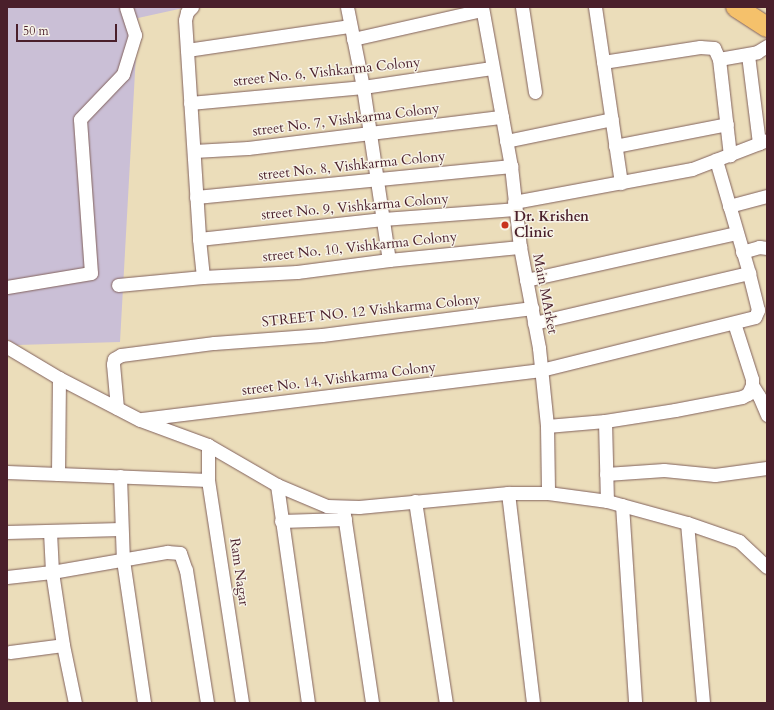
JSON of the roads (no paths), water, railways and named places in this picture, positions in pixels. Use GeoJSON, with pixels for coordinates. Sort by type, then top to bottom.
{"type":"FeatureCollection","features":[{"type":"Feature","properties":{"kind":"main road"},"geometry":{"type":"LineString","coordinates":[[736,7],[767,27]]}},
{"type":"Feature","properties":{"kind":"street"},"geometry":{"type":"LineString","coordinates":[[7,287],[91,273],[80,119],[122,74],[135,35],[126,7]]}},
{"type":"Feature","properties":{"kind":"street"},"geometry":{"type":"LineString","coordinates":[[192,7],[187,12],[185,20],[196,197],[203,277]]}},
{"type":"Feature","properties":{"kind":"street"},"geometry":{"type":"LineString","coordinates":[[347,7],[363,87],[389,260]]}},
{"type":"Feature","properties":{"kind":"street"},"geometry":{"type":"LineString","coordinates":[[522,7],[535,92]]}},
{"type":"Feature","properties":{"kind":"street"},"geometry":{"type":"LineString","coordinates":[[595,7],[621,183]]}},
{"type":"Feature","properties":{"kind":"street"},"geometry":{"type":"LineString","coordinates":[[187,50],[351,32],[482,8]]}},
{"type":"Feature","properties":{"kind":"street","name":"Main MArket"},"geometry":{"type":"LineString","coordinates":[[482,8],[511,166],[514,206],[520,247],[532,308],[541,370],[547,426],[548,493]]}},
{"type":"Feature","properties":{"kind":"street"},"geometry":{"type":"LineString","coordinates":[[603,62],[709,46],[714,48],[719,59],[730,155]]}},
{"type":"Feature","properties":{"kind":"street"},"geometry":{"type":"LineString","coordinates":[[719,59],[748,55],[767,46]]}},
{"type":"Feature","properties":{"kind":"street"},"geometry":{"type":"LineString","coordinates":[[748,55],[763,141]]}},
{"type":"Feature","properties":{"kind":"street","name":"street No. 6, Vishkarma Colony"},"geometry":{"type":"LineString","coordinates":[[190,103],[363,87],[492,68]]}},
{"type":"Feature","properties":{"kind":"street","name":"street No. 7, Vishkarma Colony"},"geometry":{"type":"LineString","coordinates":[[194,152],[248,148],[502,117]]}},
{"type":"Feature","properties":{"kind":"street"},"geometry":{"type":"LineString","coordinates":[[506,141],[612,119]]}},
{"type":"Feature","properties":{"kind":"street"},"geometry":{"type":"LineString","coordinates":[[615,146],[726,124]]}},
{"type":"Feature","properties":{"kind":"street","name":"street No. 9, Vishkarma Colony"},"geometry":{"type":"LineString","coordinates":[[199,238],[514,206],[692,169],[763,141]]}},
{"type":"Feature","properties":{"kind":"street"},"geometry":{"type":"LineString","coordinates":[[534,323],[749,273],[716,160]]}},
{"type":"Feature","properties":{"kind":"street","name":"street No. 8, Vishkarma Colony"},"geometry":{"type":"LineString","coordinates":[[196,197],[511,166]]}},
{"type":"Feature","properties":{"kind":"street"},"geometry":{"type":"LineString","coordinates":[[729,206],[767,196]]}},
{"type":"Feature","properties":{"kind":"street"},"geometry":{"type":"LineString","coordinates":[[526,280],[737,233]]}},
{"type":"Feature","properties":{"kind":"street","name":"street No. 10, Vishkarma Colony"},"geometry":{"type":"LineString","coordinates":[[118,285],[203,277],[297,272],[389,260],[520,247]]}},
{"type":"Feature","properties":{"kind":"street"},"geometry":{"type":"LineString","coordinates":[[742,252],[759,247],[767,248]]}},
{"type":"Feature","properties":{"kind":"street","name":"street No. 14, Vishkarma Colony"},"geometry":{"type":"LineString","coordinates":[[140,420],[541,370],[755,317],[758,310],[749,273]]}},
{"type":"Feature","properties":{"kind":"street","name":"STREET NO. 12 Vishkarma Colony"},"geometry":{"type":"LineString","coordinates":[[117,408],[112,370],[114,359],[122,355],[214,342],[322,335],[532,308]]}},
{"type":"Feature","properties":{"kind":"street"},"geometry":{"type":"LineString","coordinates":[[734,323],[752,385],[759,396],[767,415]]}},
{"type":"Feature","properties":{"kind":"street"},"geometry":{"type":"LineString","coordinates":[[7,347],[59,378],[140,420],[208,445],[277,485],[344,514]]}},
{"type":"Feature","properties":{"kind":"street"},"geometry":{"type":"LineString","coordinates":[[58,474],[59,378]]}},
{"type":"Feature","properties":{"kind":"street"},"geometry":{"type":"LineString","coordinates":[[547,426],[605,421],[742,397],[748,394],[752,385]]}},
{"type":"Feature","properties":{"kind":"street"},"geometry":{"type":"LineString","coordinates":[[605,421],[607,501]]}},
{"type":"Feature","properties":{"kind":"street","name":"Ram Nagar"},"geometry":{"type":"LineString","coordinates":[[208,445],[208,480],[242,703]]}},
{"type":"Feature","properties":{"kind":"street"},"geometry":{"type":"LineString","coordinates":[[606,474],[664,470],[715,475],[767,468]]}},
{"type":"Feature","properties":{"kind":"street"},"geometry":{"type":"LineString","coordinates":[[7,472],[208,480]]}},
{"type":"Feature","properties":{"kind":"street"},"geometry":{"type":"LineString","coordinates":[[120,476],[123,560],[144,703]]}},
{"type":"Feature","properties":{"kind":"street"},"geometry":{"type":"LineString","coordinates":[[277,485],[308,703]]}},
{"type":"Feature","properties":{"kind":"street"},"geometry":{"type":"LineString","coordinates":[[508,493],[532,703]]}},
{"type":"Feature","properties":{"kind":"street"},"geometry":{"type":"LineString","coordinates":[[281,521],[344,514],[414,501],[508,493],[548,493],[607,501],[687,523],[739,541],[767,567]]}},
{"type":"Feature","properties":{"kind":"street"},"geometry":{"type":"LineString","coordinates":[[414,501],[446,703]]}},
{"type":"Feature","properties":{"kind":"street"},"geometry":{"type":"LineString","coordinates":[[622,505],[635,703]]}},
{"type":"Feature","properties":{"kind":"street"},"geometry":{"type":"LineString","coordinates":[[344,514],[372,703]]}},
{"type":"Feature","properties":{"kind":"street"},"geometry":{"type":"LineString","coordinates":[[687,523],[703,703]]}},
{"type":"Feature","properties":{"kind":"street"},"geometry":{"type":"LineString","coordinates":[[7,532],[121,529]]}},
{"type":"Feature","properties":{"kind":"street"},"geometry":{"type":"LineString","coordinates":[[50,532],[52,572],[63,645],[75,703]]}},
{"type":"Feature","properties":{"kind":"street"},"geometry":{"type":"LineString","coordinates":[[7,577],[52,572],[175,552],[182,556],[186,570],[207,703]]}},
{"type":"Feature","properties":{"kind":"street"},"geometry":{"type":"LineString","coordinates":[[10,652],[63,645]]}},
{"type":"Feature","properties":{"kind":"place","name":"Dr. Krishen Clinic"},"geometry":{"type":"Point","coordinates":[505,225]}}]}
